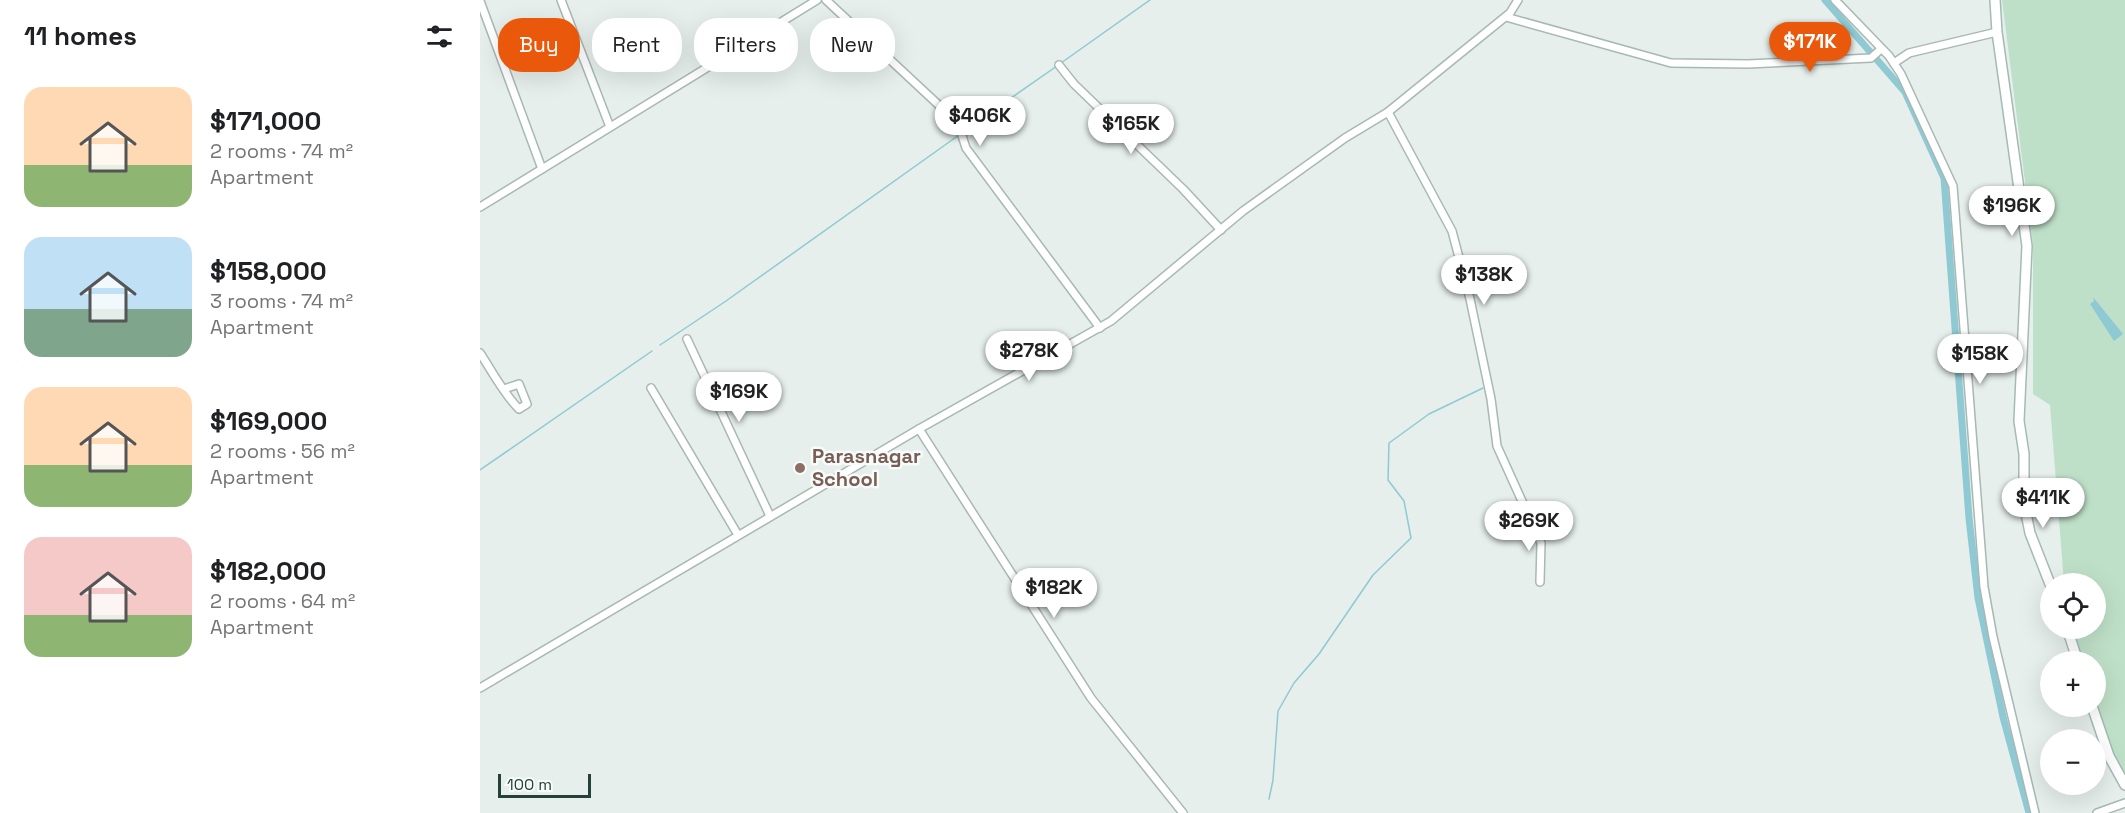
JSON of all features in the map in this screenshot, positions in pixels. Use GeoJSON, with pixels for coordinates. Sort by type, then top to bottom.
{"type":"FeatureCollection","features":[{"type":"Feature","properties":{"kind":"main road"},"geometry":{"type":"LineString","coordinates":[[1995,0],[1997,32],[2027,246],[2019,422],[2024,454],[2024,503],[2030,533],[2046,573]]}},
{"type":"Feature","properties":{"kind":"main road"},"geometry":{"type":"LineString","coordinates":[[2096,717],[2109,756],[2125,785]]}},
{"type":"Feature","properties":{"kind":"street"},"geometry":{"type":"LineString","coordinates":[[561,0],[610,127]]}},
{"type":"Feature","properties":{"kind":"street"},"geometry":{"type":"LineString","coordinates":[[480,207],[817,0]]}},
{"type":"Feature","properties":{"kind":"street"},"geometry":{"type":"LineString","coordinates":[[826,0],[958,123],[966,148],[1100,328]]}},
{"type":"Feature","properties":{"kind":"street"},"geometry":{"type":"LineString","coordinates":[[480,688],[919,429],[1111,321],[1221,230],[1345,138],[1388,112],[1506,16],[1518,0]]}},
{"type":"Feature","properties":{"kind":"street"},"geometry":{"type":"LineString","coordinates":[[1834,0],[1876,53],[1894,63],[1908,86],[1953,186],[1984,587],[1993,637],[2035,813]]}},
{"type":"Feature","properties":{"kind":"street"},"geometry":{"type":"LineString","coordinates":[[480,1],[542,169]]}},
{"type":"Feature","properties":{"kind":"street"},"geometry":{"type":"LineString","coordinates":[[1506,16],[1671,63],[1748,64],[1876,53]]}},
{"type":"Feature","properties":{"kind":"street"},"geometry":{"type":"LineString","coordinates":[[1894,63],[1909,53],[1997,32]]}},
{"type":"Feature","properties":{"kind":"street"},"geometry":{"type":"LineString","coordinates":[[1059,65],[1074,84],[1183,189],[1221,230]]}},
{"type":"Feature","properties":{"kind":"street"},"geometry":{"type":"LineString","coordinates":[[1388,112],[1452,231],[1470,299],[1491,399],[1497,446],[1541,543],[1540,582]]}},
{"type":"Feature","properties":{"kind":"street"},"geometry":{"type":"LineString","coordinates":[[687,339],[770,516]]}},
{"type":"Feature","properties":{"kind":"street"},"geometry":{"type":"LineString","coordinates":[[480,352],[504,389]]}},
{"type":"Feature","properties":{"kind":"street"},"geometry":{"type":"LineString","coordinates":[[651,388],[738,535]]}},
{"type":"Feature","properties":{"kind":"street"},"geometry":{"type":"LineString","coordinates":[[919,429],[1091,698],[1183,813]]}},
{"type":"Feature","properties":{"kind":"street"},"geometry":{"type":"LineString","coordinates":[[2097,813],[2125,803]]}},
{"type":"Feature","properties":{"kind":"green space"},"geometry":{"type":"Polygon","coordinates":[[[2002,0],[2125,0],[2125,785],[2101,717],[2106,717],[2106,651],[2077,651],[2072,639],[2106,639],[2106,573],[2063,573],[2050,405],[2033,394],[2033,245],[2002,0]]]}},
{"type":"Feature","properties":{"kind":"water"},"geometry":{"type":"Polygon","coordinates":[[[2093,297],[2123,334],[2114,341],[2090,304],[2094,301],[2093,297]]]}},
{"type":"Feature","properties":{"kind":"waterway"},"geometry":{"type":"LineString","coordinates":[[1061,63],[1150,0]]}},
{"type":"Feature","properties":{"kind":"waterway"},"geometry":{"type":"LineString","coordinates":[[1825,0],[1905,92],[1944,178],[1969,518],[1978,598],[2003,717],[2029,813]]}},
{"type":"Feature","properties":{"kind":"waterway"},"geometry":{"type":"LineString","coordinates":[[962,132],[1057,66]]}},
{"type":"Feature","properties":{"kind":"waterway"},"geometry":{"type":"LineString","coordinates":[[660,345],[726,301],[959,135]]}},
{"type":"Feature","properties":{"kind":"waterway"},"geometry":{"type":"LineString","coordinates":[[480,470],[652,351]]}},
{"type":"Feature","properties":{"kind":"waterway"},"geometry":{"type":"LineString","coordinates":[[1269,799],[1273,780],[1278,711],[1294,683],[1319,654],[1373,575],[1411,538],[1404,501],[1388,480],[1389,443],[1429,414],[1483,388]]}},
{"type":"Feature","properties":{"kind":"place","name":"Parasnagar School"},"geometry":{"type":"Point","coordinates":[800,468]}}]}
